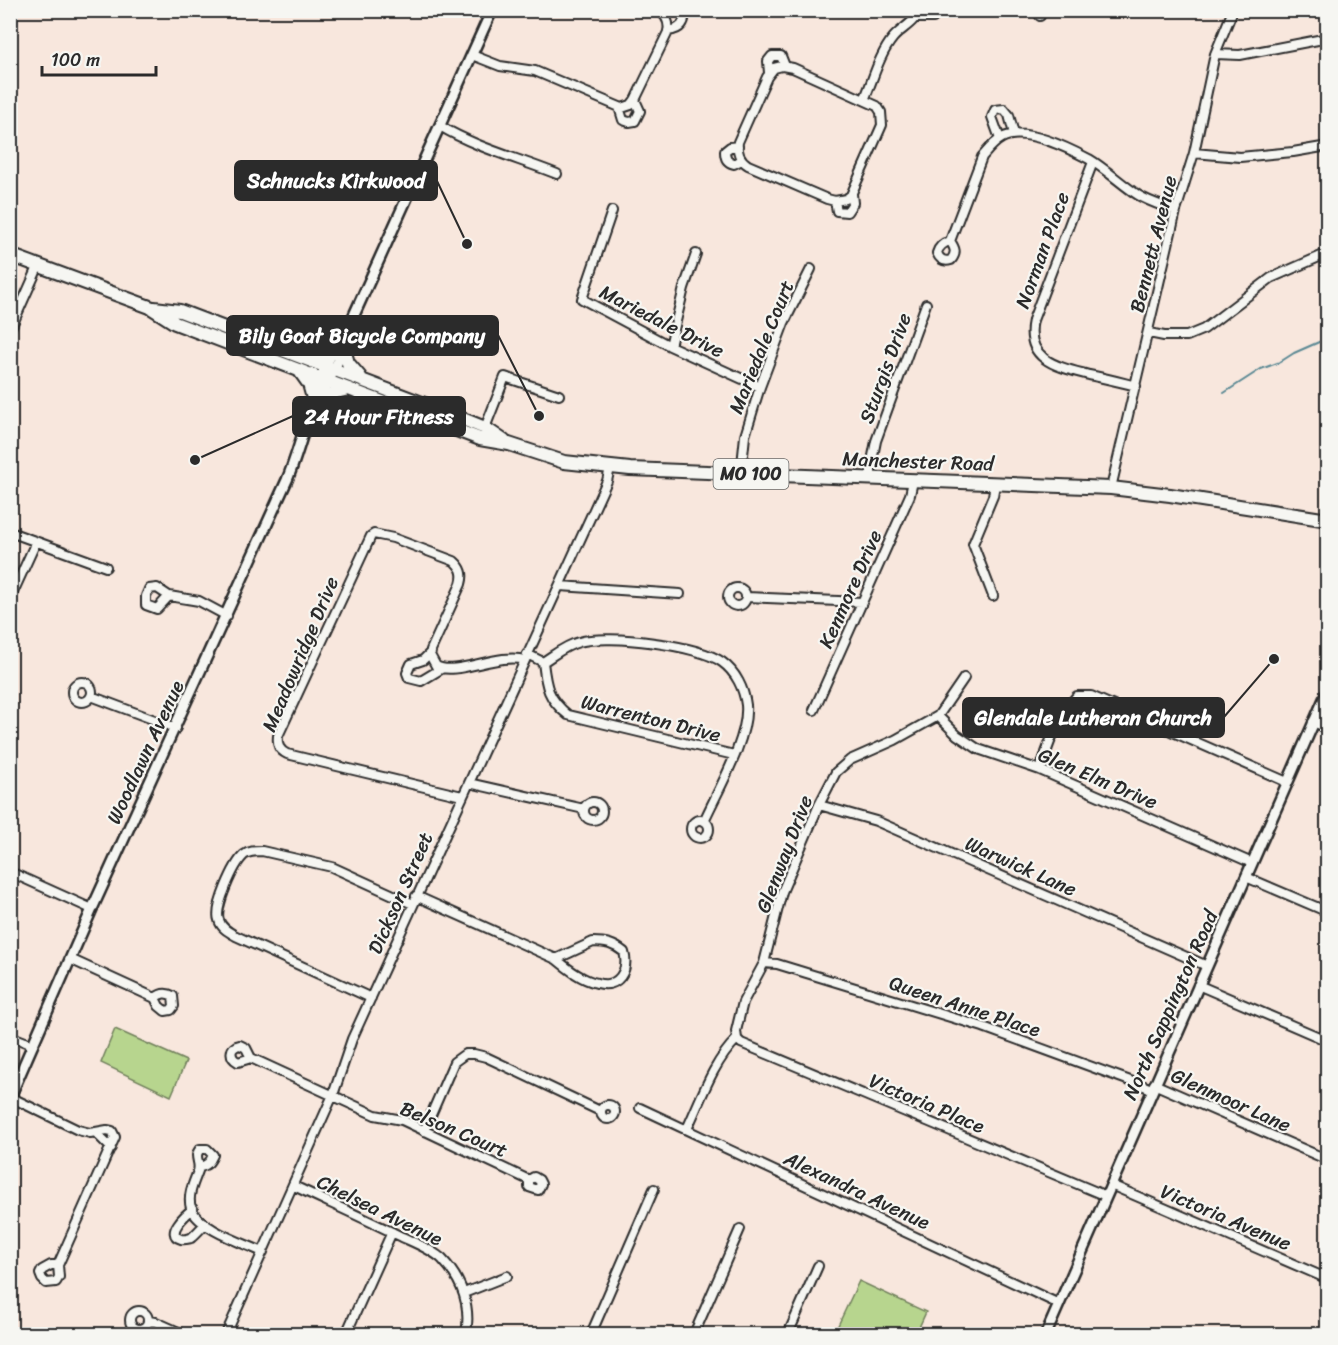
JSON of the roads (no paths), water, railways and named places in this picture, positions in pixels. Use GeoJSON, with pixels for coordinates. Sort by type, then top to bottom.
{"type":"FeatureCollection","features":[{"type":"Feature","properties":{"kind":"main road","name":"Manchester Road"},"geometry":{"type":"LineString","coordinates":[[10,255],[150,307],[175,323],[328,374],[363,380],[485,428],[509,444]]}},
{"type":"Feature","properties":{"kind":"main road"},"geometry":{"type":"LineString","coordinates":[[350,389],[316,400],[301,364],[340,347],[348,363],[363,380]]}},
{"type":"Feature","properties":{"kind":"main road","name":"Manchester Road"},"geometry":{"type":"LineString","coordinates":[[328,374],[350,389],[480,439],[509,444],[564,462],[610,468],[1111,488],[1161,493],[1327,520]]}},
{"type":"Feature","properties":{"kind":"street","name":"Woodlawn Avenue"},"geometry":{"type":"LineString","coordinates":[[10,1097],[92,909],[287,480],[316,400],[340,347],[341,336],[350,324],[492,10]]}},
{"type":"Feature","properties":{"kind":"street"},"geometry":{"type":"LineString","coordinates":[[668,31],[679,28],[684,22],[685,16],[682,10]]}},
{"type":"Feature","properties":{"kind":"street"},"geometry":{"type":"LineString","coordinates":[[864,100],[885,50],[893,37],[917,14],[933,18],[936,10]]}},
{"type":"Feature","properties":{"kind":"street","name":"Bennett Avenue"},"geometry":{"type":"LineString","coordinates":[[1111,488],[1176,211],[1194,153],[1215,54],[1233,10]]}},
{"type":"Feature","properties":{"kind":"street"},"geometry":{"type":"LineString","coordinates":[[472,55],[500,66],[535,71],[619,107],[631,105],[668,31],[668,22],[663,11]]}},
{"type":"Feature","properties":{"kind":"street"},"geometry":{"type":"LineString","coordinates":[[1215,54],[1240,55],[1328,39]]}},
{"type":"Feature","properties":{"kind":"street"},"geometry":{"type":"LineString","coordinates":[[769,74],[768,61],[772,56],[781,56],[785,66]]}},
{"type":"Feature","properties":{"kind":"street"},"geometry":{"type":"LineString","coordinates":[[785,66],[877,106],[883,119],[882,125],[849,197],[835,201],[748,165],[739,153],[769,74],[774,68],[785,66]]}},
{"type":"Feature","properties":{"kind":"street"},"geometry":{"type":"LineString","coordinates":[[619,107],[623,120],[635,121],[640,111],[635,100]]}},
{"type":"Feature","properties":{"kind":"street"},"geometry":{"type":"LineString","coordinates":[[1000,139],[992,117],[995,110],[1004,110],[1009,115],[1014,134]]}},
{"type":"Feature","properties":{"kind":"street"},"geometry":{"type":"LineString","coordinates":[[440,126],[487,150],[512,156],[557,174]]}},
{"type":"Feature","properties":{"kind":"street"},"geometry":{"type":"LineString","coordinates":[[950,241],[982,157],[990,146],[1014,134],[1040,138],[1093,162],[1140,196],[1176,211]]}},
{"type":"Feature","properties":{"kind":"street"},"geometry":{"type":"LineString","coordinates":[[1194,153],[1240,157],[1293,153],[1328,146]]}},
{"type":"Feature","properties":{"kind":"street","name":"Norman Place"},"geometry":{"type":"LineString","coordinates":[[1093,162],[1033,321],[1032,339],[1042,357],[1054,366],[1136,386]]}},
{"type":"Feature","properties":{"kind":"street"},"geometry":{"type":"LineString","coordinates":[[835,201],[837,211],[847,212],[854,203],[849,197]]}},
{"type":"Feature","properties":{"kind":"street","name":"Mariedale Drive"},"geometry":{"type":"LineString","coordinates":[[612,211],[582,298],[670,346],[760,387]]}},
{"type":"Feature","properties":{"kind":"street"},"geometry":{"type":"LineString","coordinates":[[1149,333],[1164,336],[1187,336],[1204,329],[1271,278],[1328,253]]}},
{"type":"Feature","properties":{"kind":"street"},"geometry":{"type":"LineString","coordinates":[[670,346],[684,288],[696,254]]}},
{"type":"Feature","properties":{"kind":"street"},"geometry":{"type":"LineString","coordinates":[[10,330],[39,265]]}},
{"type":"Feature","properties":{"kind":"street","name":"Mariedale Court"},"geometry":{"type":"LineString","coordinates":[[741,474],[744,436],[760,387],[784,323],[811,269]]}},
{"type":"Feature","properties":{"kind":"street","name":"Sturgis Drive"},"geometry":{"type":"LineString","coordinates":[[871,479],[876,441],[926,304]]}},
{"type":"Feature","properties":{"kind":"street"},"geometry":{"type":"LineString","coordinates":[[485,428],[505,377],[559,395]]}},
{"type":"Feature","properties":{"kind":"street","name":"Dickson Street"},"geometry":{"type":"LineString","coordinates":[[226,1335],[333,1095],[352,1039],[560,586],[607,481],[610,468]]}},
{"type":"Feature","properties":{"kind":"street","name":"Kenmore Drive"},"geometry":{"type":"LineString","coordinates":[[814,710],[910,495],[913,481]]}},
{"type":"Feature","properties":{"kind":"street"},"geometry":{"type":"LineString","coordinates":[[993,596],[973,544],[993,496],[995,484]]}},
{"type":"Feature","properties":{"kind":"street"},"geometry":{"type":"LineString","coordinates":[[10,532],[106,567]]}},
{"type":"Feature","properties":{"kind":"street","name":"Meadowridge Drive"},"geometry":{"type":"LineString","coordinates":[[431,652],[461,584],[463,572],[454,561],[393,538],[375,534],[367,542],[278,736],[277,744],[287,754],[462,796]]}},
{"type":"Feature","properties":{"kind":"street"},"geometry":{"type":"LineString","coordinates":[[10,599],[36,542]]}},
{"type":"Feature","properties":{"kind":"street"},"geometry":{"type":"LineString","coordinates":[[560,586],[680,594]]}},
{"type":"Feature","properties":{"kind":"street"},"geometry":{"type":"LineString","coordinates":[[169,597],[199,602],[226,616]]}},
{"type":"Feature","properties":{"kind":"street"},"geometry":{"type":"LineString","coordinates":[[746,597],[862,602]]}},
{"type":"Feature","properties":{"kind":"street"},"geometry":{"type":"LineString","coordinates":[[431,652],[423,660],[411,664],[407,673],[409,678],[421,681],[441,669],[513,657],[526,657],[543,662],[577,642],[595,639],[616,638],[708,653],[724,663],[735,675],[743,689],[746,707],[745,725],[734,755],[704,821]]}},
{"type":"Feature","properties":{"kind":"street"},"geometry":{"type":"LineString","coordinates":[[431,652],[432,662],[441,669]]}},
{"type":"Feature","properties":{"kind":"street","name":"Warrenton Drive"},"geometry":{"type":"LineString","coordinates":[[543,662],[548,693],[555,705],[568,715],[734,755]]}},
{"type":"Feature","properties":{"kind":"street","name":"Glenway Drive"},"geometry":{"type":"LineString","coordinates":[[687,1129],[717,1067],[729,1047],[737,1039],[736,1031],[743,1002],[764,963],[782,892],[819,805],[836,772],[843,764],[895,740],[938,716],[963,678]]}},
{"type":"Feature","properties":{"kind":"street","name":"North Sappington Road"},"geometry":{"type":"LineString","coordinates":[[1046,1335],[1328,690]]}},
{"type":"Feature","properties":{"kind":"street"},"geometry":{"type":"LineString","coordinates":[[91,696],[176,728]]}},
{"type":"Feature","properties":{"kind":"street"},"geometry":{"type":"LineString","coordinates":[[1040,770],[1059,720],[1067,706],[1077,696],[1091,696],[1287,782]]}},
{"type":"Feature","properties":{"kind":"street","name":"Glen Elm Drive"},"geometry":{"type":"LineString","coordinates":[[938,716],[957,735],[978,749],[1040,770],[1252,862]]}},
{"type":"Feature","properties":{"kind":"street"},"geometry":{"type":"LineString","coordinates":[[1313,722],[1328,728]]}},
{"type":"Feature","properties":{"kind":"street"},"geometry":{"type":"LineString","coordinates":[[469,783],[584,809]]}},
{"type":"Feature","properties":{"kind":"street","name":"Warwick Lane"},"geometry":{"type":"LineString","coordinates":[[819,805],[876,821],[1207,966]]}},
{"type":"Feature","properties":{"kind":"street"},"geometry":{"type":"LineString","coordinates":[[371,998],[236,936],[223,927],[218,919],[218,905],[243,855],[250,851],[261,851],[332,867],[556,959],[569,970],[598,984],[610,984],[619,980],[625,971],[627,961],[624,952],[615,945],[603,942],[593,942],[556,959]]}},
{"type":"Feature","properties":{"kind":"street"},"geometry":{"type":"LineString","coordinates":[[10,872],[92,909]]}},
{"type":"Feature","properties":{"kind":"street"},"geometry":{"type":"LineString","coordinates":[[1246,877],[1328,912]]}},
{"type":"Feature","properties":{"kind":"street"},"geometry":{"type":"LineString","coordinates":[[70,959],[155,998]]}},
{"type":"Feature","properties":{"kind":"street","name":"Queen Anne Place"},"geometry":{"type":"LineString","coordinates":[[764,963],[777,964],[983,1027],[1153,1087]]}},
{"type":"Feature","properties":{"kind":"street"},"geometry":{"type":"LineString","coordinates":[[1198,985],[1328,1041]]}},
{"type":"Feature","properties":{"kind":"street"},"geometry":{"type":"LineString","coordinates":[[10,1036],[33,1045]]}},
{"type":"Feature","properties":{"kind":"street","name":"Victoria Place"},"geometry":{"type":"LineString","coordinates":[[737,1039],[741,1043],[1106,1196]]}},
{"type":"Feature","properties":{"kind":"street"},"geometry":{"type":"LineString","coordinates":[[424,1131],[454,1062],[465,1054],[486,1057],[600,1111]]}},
{"type":"Feature","properties":{"kind":"street","name":"Belson Court"},"geometry":{"type":"LineString","coordinates":[[251,1058],[375,1115],[402,1120],[529,1180]]}},
{"type":"Feature","properties":{"kind":"street","name":"Glenmoor Lane"},"geometry":{"type":"LineString","coordinates":[[1153,1087],[1328,1160]]}},
{"type":"Feature","properties":{"kind":"street"},"geometry":{"type":"LineString","coordinates":[[10,1097],[78,1130],[96,1132],[107,1130],[112,1131],[115,1137],[57,1265]]}},
{"type":"Feature","properties":{"kind":"street","name":"Alexandra Avenue"},"geometry":{"type":"LineString","coordinates":[[640,1108],[1059,1304]]}},
{"type":"Feature","properties":{"kind":"street"},"geometry":{"type":"LineString","coordinates":[[96,1132],[111,1148]]}},
{"type":"Feature","properties":{"kind":"street"},"geometry":{"type":"LineString","coordinates":[[199,1167],[190,1195],[192,1209],[200,1221],[263,1252]]}},
{"type":"Feature","properties":{"kind":"street","name":"Victoria Avenue"},"geometry":{"type":"LineString","coordinates":[[1111,1185],[1328,1279]]}},
{"type":"Feature","properties":{"kind":"street","name":"Chelsea Avenue"},"geometry":{"type":"LineString","coordinates":[[294,1186],[441,1258],[456,1277],[464,1293],[468,1307],[466,1335]]}},
{"type":"Feature","properties":{"kind":"street"},"geometry":{"type":"LineString","coordinates":[[591,1335],[654,1189]]}},
{"type":"Feature","properties":{"kind":"street"},"geometry":{"type":"LineString","coordinates":[[192,1209],[175,1230],[178,1238],[184,1240],[191,1237],[205,1224]]}},
{"type":"Feature","properties":{"kind":"street"},"geometry":{"type":"LineString","coordinates":[[694,1335],[740,1229]]}},
{"type":"Feature","properties":{"kind":"street"},"geometry":{"type":"LineString","coordinates":[[346,1335],[392,1232]]}},
{"type":"Feature","properties":{"kind":"street"},"geometry":{"type":"LineString","coordinates":[[788,1335],[818,1266]]}},
{"type":"Feature","properties":{"kind":"street"},"geometry":{"type":"LineString","coordinates":[[464,1293],[507,1276]]}},
{"type":"Feature","properties":{"kind":"street"},"geometry":{"type":"LineString","coordinates":[[147,1321],[156,1322],[183,1335]]}},
{"type":"Feature","properties":{"kind":"waterway"},"geometry":{"type":"LineString","coordinates":[[1224,393],[1261,369],[1328,338]]}},
{"type":"Feature","properties":{"kind":"place","name":"Schnucks Kirkwood"},"geometry":{"type":"Point","coordinates":[467,244]}},
{"type":"Feature","properties":{"kind":"place","name":"Bily Goat Bicycle Company"},"geometry":{"type":"Point","coordinates":[539,416]}},
{"type":"Feature","properties":{"kind":"place","name":"24 Hour Fitness"},"geometry":{"type":"Point","coordinates":[195,460]}},
{"type":"Feature","properties":{"kind":"place","name":"Glendale Lutheran Church"},"geometry":{"type":"Point","coordinates":[1274,659]}}]}
